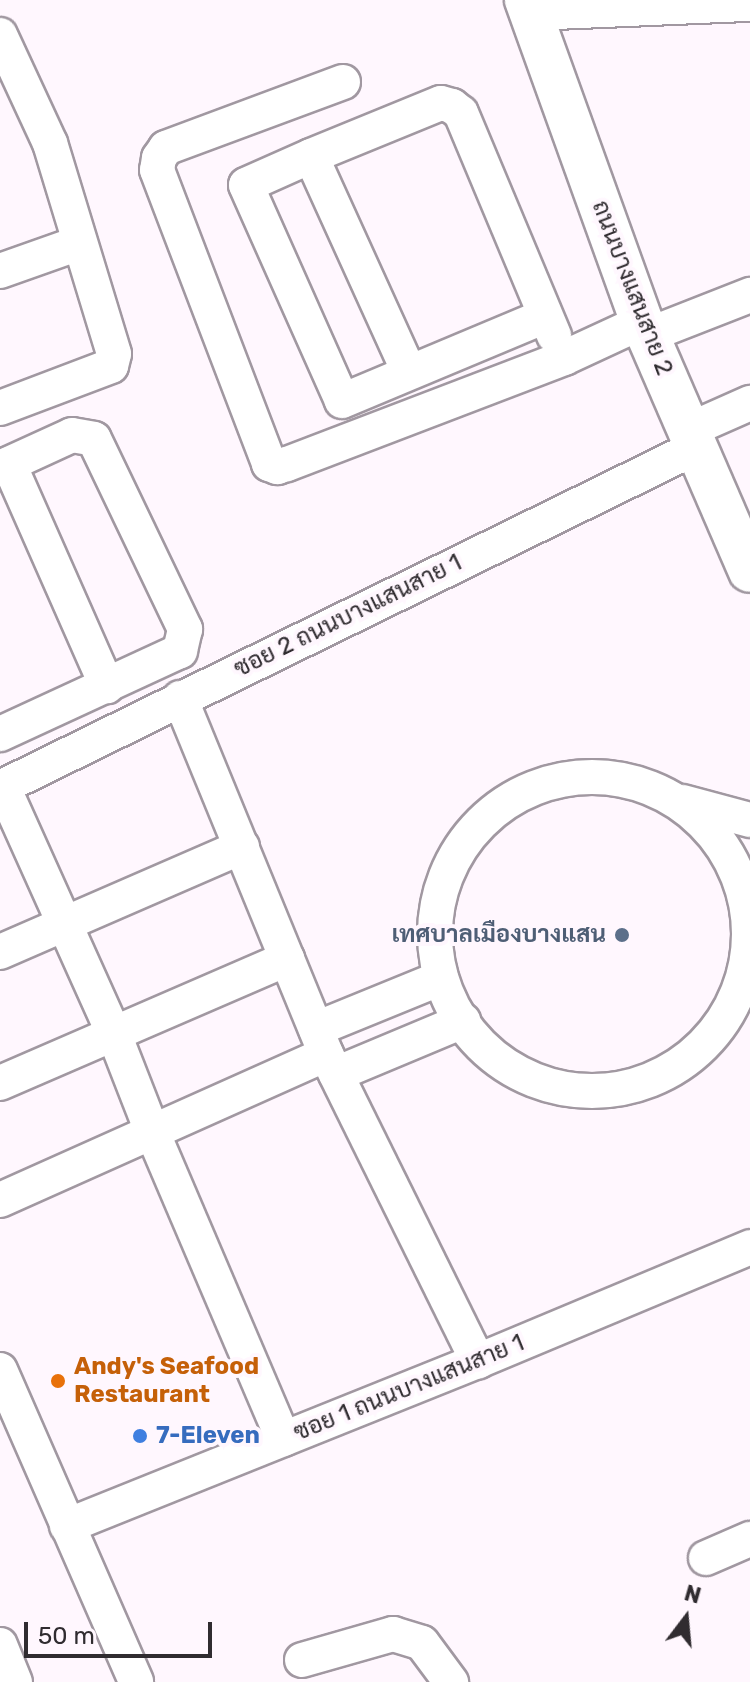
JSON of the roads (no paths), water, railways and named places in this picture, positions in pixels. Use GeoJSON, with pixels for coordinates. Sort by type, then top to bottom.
{"type":"FeatureCollection","features":[{"type":"Feature","properties":{"kind":"main road","name":"ถนนบางแสนสาย 2"},"geometry":{"type":"LineString","coordinates":[[528,6],[645,329],[750,571]]}},
{"type":"Feature","properties":{"kind":"street"},"geometry":{"type":"LineString","coordinates":[[528,6],[750,4]]}},
{"type":"Feature","properties":{"kind":"street"},"geometry":{"type":"LineString","coordinates":[[0,35],[50,143],[114,354],[111,366],[0,408]]}},
{"type":"Feature","properties":{"kind":"street"},"geometry":{"type":"LineString","coordinates":[[343,82],[166,148],[159,158],[157,170],[269,464],[277,467],[287,464],[564,358],[750,295]]}},
{"type":"Feature","properties":{"kind":"street"},"geometry":{"type":"LineString","coordinates":[[545,316],[342,401],[246,185],[441,103],[452,106],[461,113],[564,358]]}},
{"type":"Feature","properties":{"kind":"street"},"geometry":{"type":"LineString","coordinates":[[311,156],[409,372]]}},
{"type":"Feature","properties":{"kind":"street"},"geometry":{"type":"LineString","coordinates":[[0,271],[79,243]]}},
{"type":"Feature","properties":{"kind":"street","name":"ซอย 2 ถนนบางแสนสาย 1"},"geometry":{"type":"LineString","coordinates":[[1,787],[693,438],[750,403]]}},
{"type":"Feature","properties":{"kind":"street"},"geometry":{"type":"LineString","coordinates":[[0,734],[107,686],[180,651],[185,629],[94,439],[72,435],[5,466],[107,686]]}},
{"type":"Feature","properties":{"kind":"street"},"geometry":{"type":"LineString","coordinates":[[180,698],[326,1052],[478,1361]]}},
{"type":"Feature","properties":{"kind":"street"},"geometry":{"type":"LineString","coordinates":[[49,712],[68,753]]}},
{"type":"Feature","properties":{"kind":"street"},"geometry":{"type":"LineString","coordinates":[[675,799],[713,831],[741,879],[750,916],[748,970],[735,1002],[703,1047],[670,1072],[618,1090],[584,1092],[530,1080],[472,1038],[436,968],[438,890],[462,840],[511,797],[563,778],[624,779],[675,799],[750,820]]}},
{"type":"Feature","properties":{"kind":"street"},"geometry":{"type":"LineString","coordinates":[[1,787],[114,1034],[151,1129],[283,1439]]}},
{"type":"Feature","properties":{"kind":"street"},"geometry":{"type":"LineString","coordinates":[[0,952],[63,922],[242,847]]}},
{"type":"Feature","properties":{"kind":"street"},"geometry":{"type":"LineString","coordinates":[[0,1083],[287,959]]}},
{"type":"Feature","properties":{"kind":"street"},"geometry":{"type":"LineString","coordinates":[[0,1200],[326,1052],[441,978]]}},
{"type":"Feature","properties":{"kind":"street"},"geometry":{"type":"LineString","coordinates":[[326,1052],[463,1021]]}},
{"type":"Feature","properties":{"kind":"street","name":"ซอย 1 ถนนบางแสนสาย 1"},"geometry":{"type":"LineString","coordinates":[[67,1526],[478,1361],[750,1247]]}},
{"type":"Feature","properties":{"kind":"street"},"geometry":{"type":"LineString","coordinates":[[0,1370],[136,1682]]}},
{"type":"Feature","properties":{"kind":"street"},"geometry":{"type":"LineString","coordinates":[[706,1558],[750,1539]]}},
{"type":"Feature","properties":{"kind":"street"},"geometry":{"type":"LineString","coordinates":[[302,1660],[393,1634],[422,1643],[451,1682]]}},
{"type":"Feature","properties":{"kind":"street"},"geometry":{"type":"LineString","coordinates":[[0,1645],[15,1682]]}},
{"type":"Feature","properties":{"kind":"place","name":"เทศบาลเมืองบางแสน"},"geometry":{"type":"Point","coordinates":[622,935]}},
{"type":"Feature","properties":{"kind":"place","name":"Andy's Seafood Restaurant"},"geometry":{"type":"Point","coordinates":[58,1381]}},
{"type":"Feature","properties":{"kind":"place","name":"7-Eleven"},"geometry":{"type":"Point","coordinates":[140,1436]}}]}
